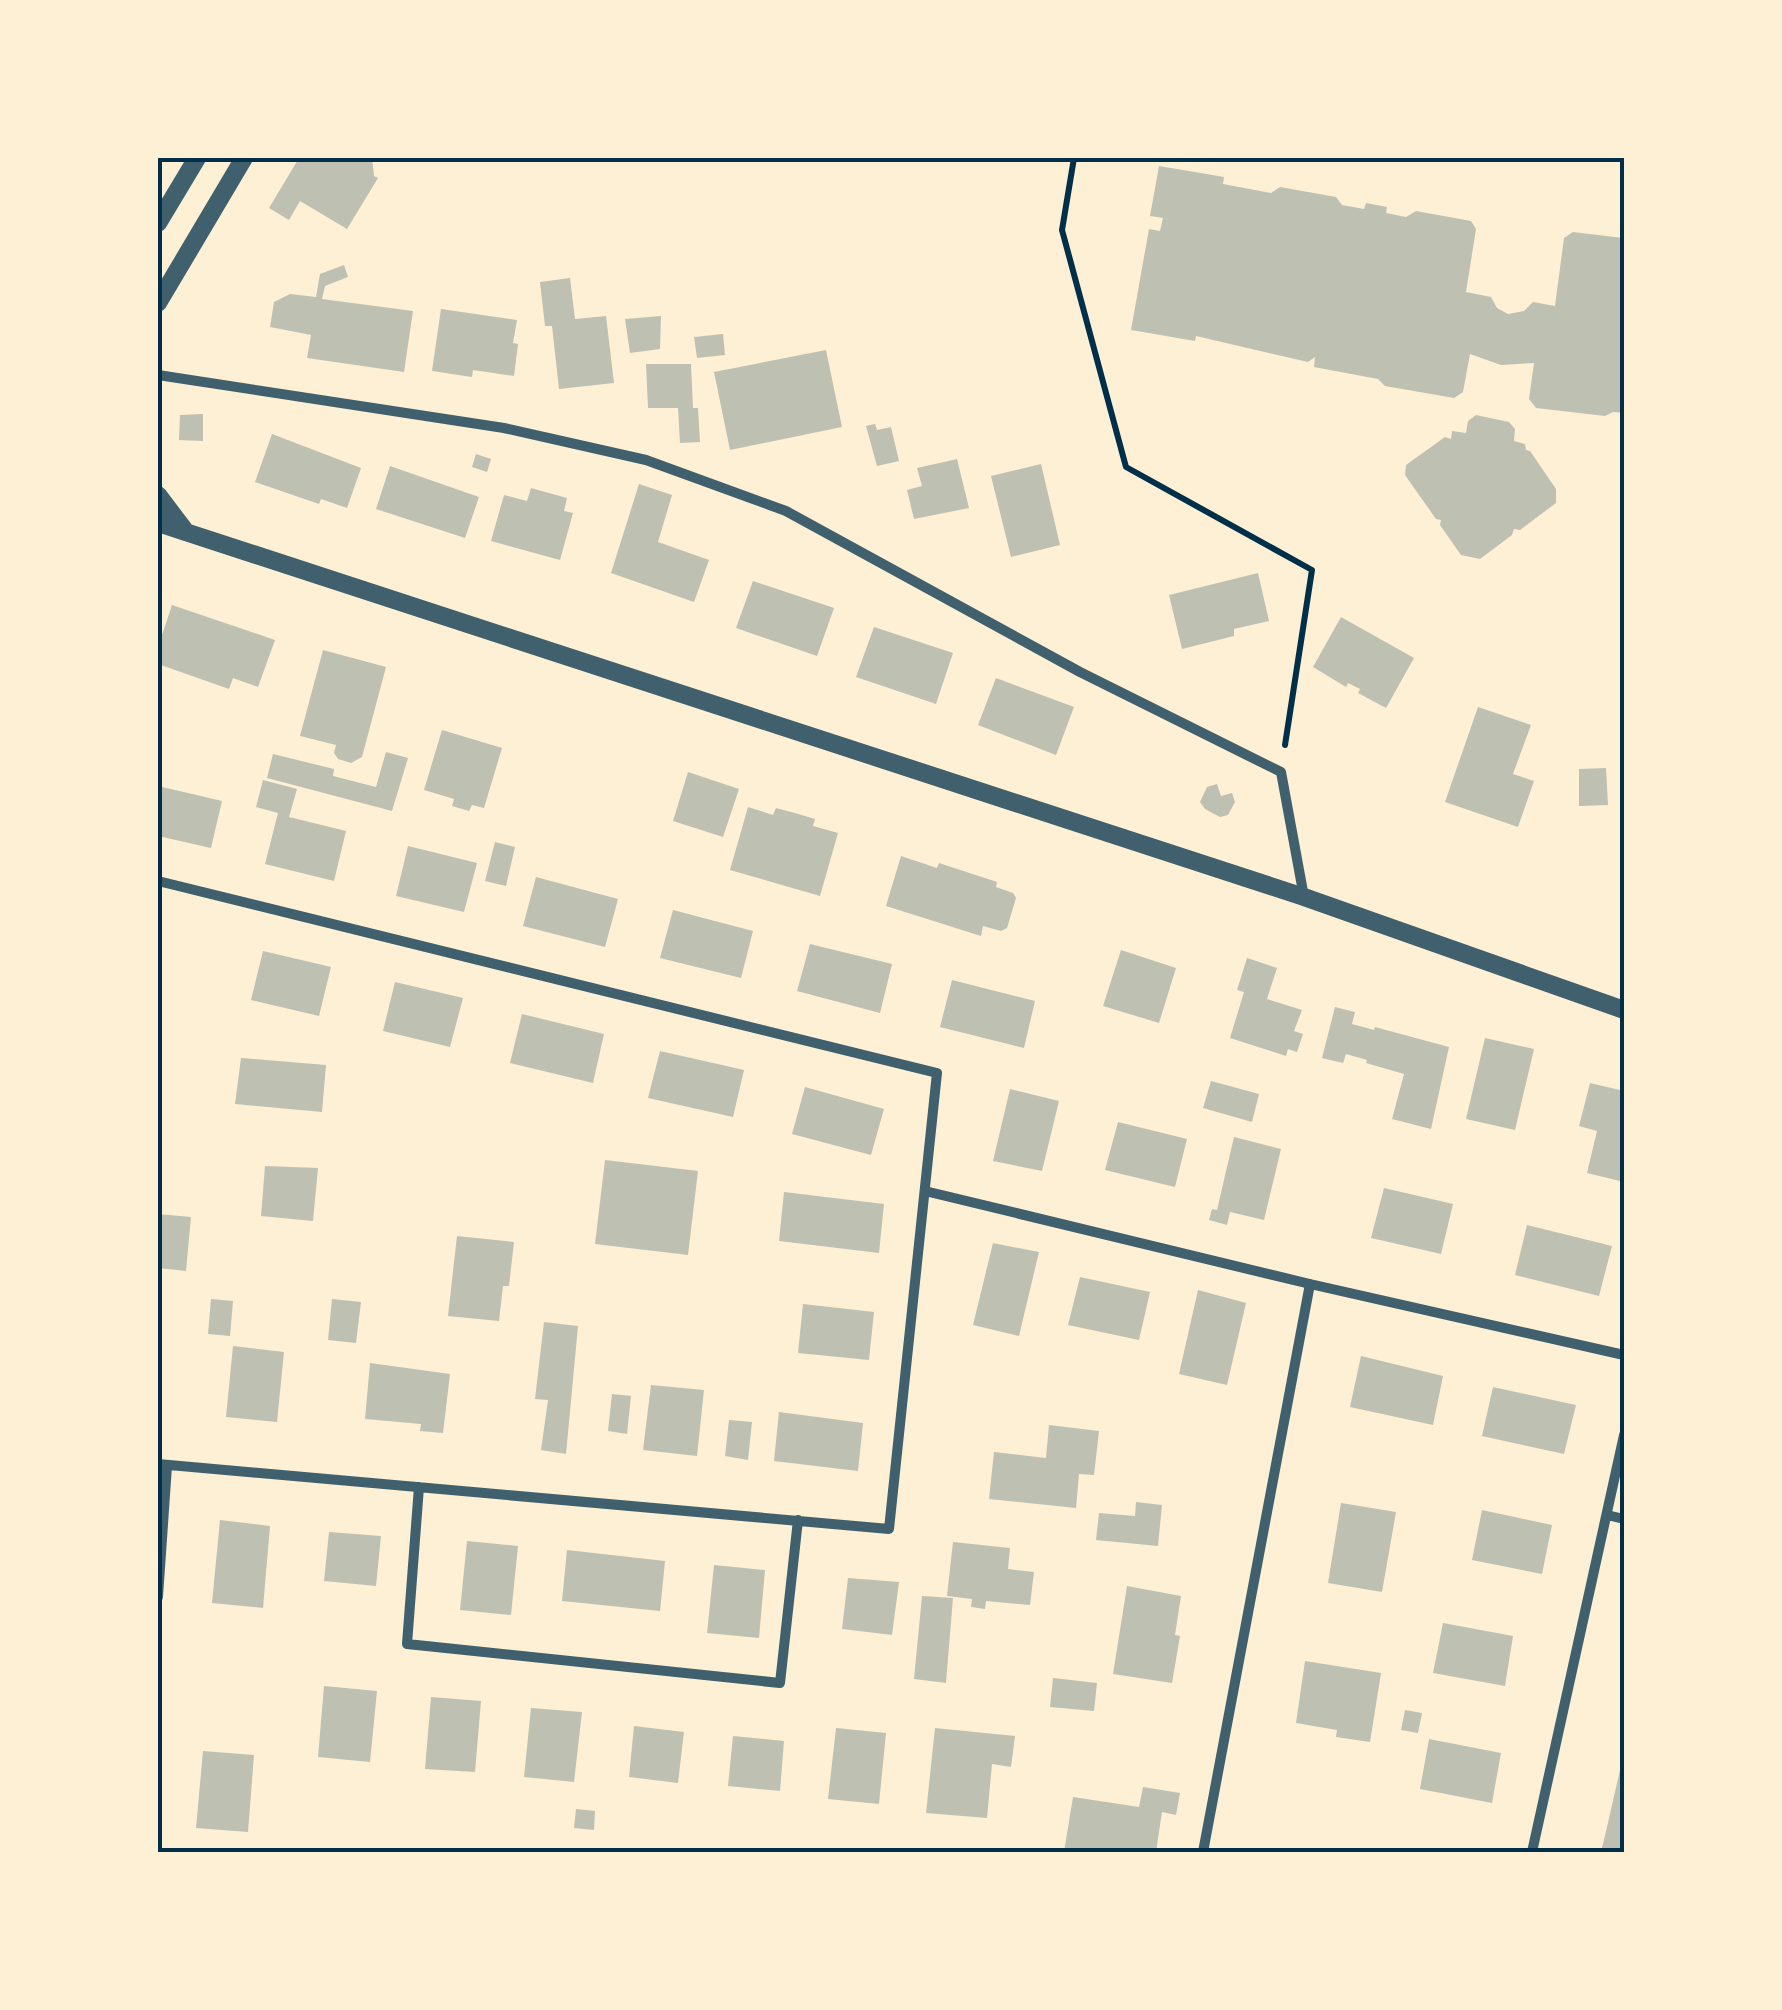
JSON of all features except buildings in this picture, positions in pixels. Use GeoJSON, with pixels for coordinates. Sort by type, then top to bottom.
{"type":"FeatureCollection","features":[{"type":"Feature","properties":{"kind":"street"},"geometry":{"type":"LineString","coordinates":[[158,223],[197,158]]}},
{"type":"Feature","properties":{"kind":"street"},"geometry":{"type":"LineString","coordinates":[[158,302],[244,158]]}},
{"type":"Feature","properties":{"kind":"street"},"geometry":{"type":"LineString","coordinates":[[158,375],[504,428],[646,460],[786,512],[1080,672],[1281,772],[1304,896]]}},
{"type":"Feature","properties":{"kind":"street"},"geometry":{"type":"LineString","coordinates":[[158,494],[187,533]]}},
{"type":"Feature","properties":{"kind":"street"},"geometry":{"type":"LineString","coordinates":[[158,523],[1304,896],[1624,1010]]}},
{"type":"Feature","properties":{"kind":"street"},"geometry":{"type":"LineString","coordinates":[[158,881],[937,1074],[889,1530],[162,1465],[158,1597]]}},
{"type":"Feature","properties":{"kind":"street"},"geometry":{"type":"LineString","coordinates":[[925,1191],[1624,1355]]}},
{"type":"Feature","properties":{"kind":"street"},"geometry":{"type":"LineString","coordinates":[[1204,1852],[1310,1284]]}},
{"type":"Feature","properties":{"kind":"street"},"geometry":{"type":"LineString","coordinates":[[1532,1852],[1624,1435]]}},
{"type":"Feature","properties":{"kind":"street"},"geometry":{"type":"LineString","coordinates":[[419,1488],[407,1644],[780,1683],[798,1520]]}},
{"type":"Feature","properties":{"kind":"street"},"geometry":{"type":"LineString","coordinates":[[1608,1515],[1624,1519]]}},
{"type":"Feature","properties":{"kind":"path"},"geometry":{"type":"LineString","coordinates":[[1074,158],[1062,230],[1126,467],[1312,570],[1281,772]]}}]}
